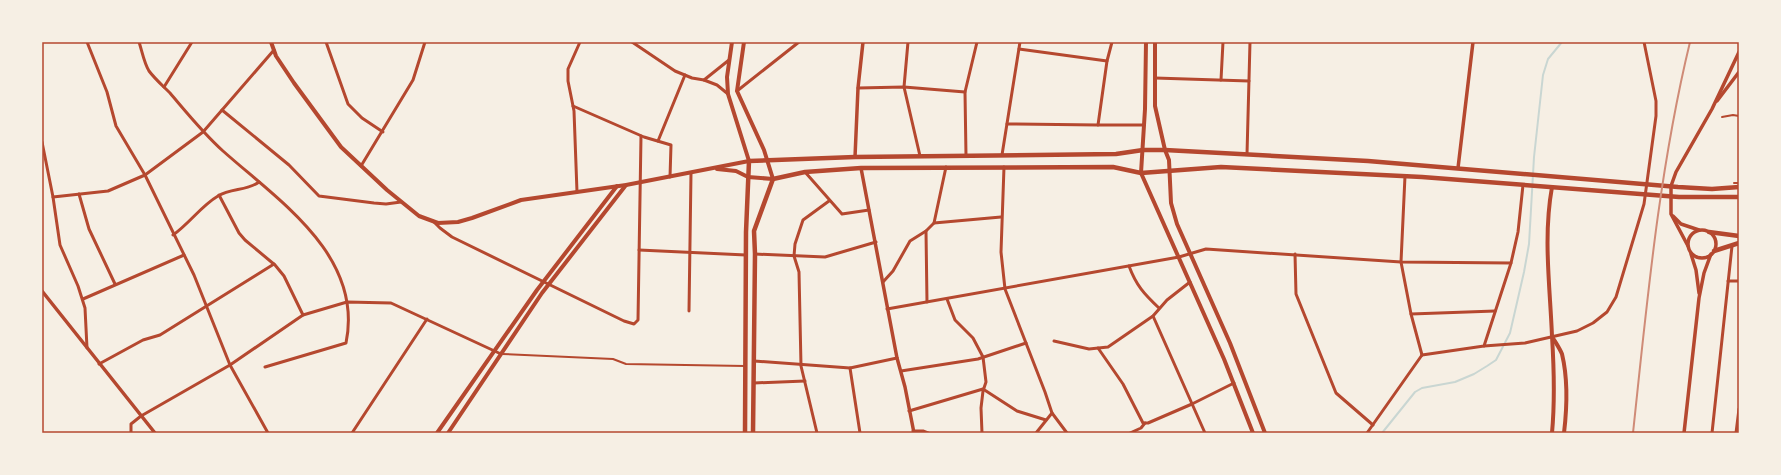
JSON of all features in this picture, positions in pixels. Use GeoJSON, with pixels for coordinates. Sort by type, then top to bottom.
{"type":"FeatureCollection","features":[{"type":"Feature","properties":{"kind":"main road"},"geometry":{"type":"LineString","coordinates":[[271,42],[276,56],[341,147],[401,202],[419,216],[438,223],[458,222],[521,200],[627,185],[749,161],[855,157],[1116,154],[1143,150],[1165,150],[1458,168],[1678,187],[1739,187]]}},
{"type":"Feature","properties":{"kind":"main road"},"geometry":{"type":"LineString","coordinates":[[732,42],[729,60],[728,94],[749,161],[746,255],[745,433]]}},
{"type":"Feature","properties":{"kind":"main road"},"geometry":{"type":"LineString","coordinates":[[744,42],[737,91],[764,150],[773,179],[754,231],[753,433]]}},
{"type":"Feature","properties":{"kind":"main road"},"geometry":{"type":"LineString","coordinates":[[1146,42],[1141,173],[1234,383],[1253,433]]}},
{"type":"Feature","properties":{"kind":"main road"},"geometry":{"type":"LineString","coordinates":[[1155,42],[1155,106],[1165,150],[1169,160],[1171,202],[1177,224],[1230,343],[1265,433]]}},
{"type":"Feature","properties":{"kind":"main road"},"geometry":{"type":"LineString","coordinates":[[713,169],[736,171],[748,177],[773,179],[805,172],[861,168],[946,166],[1113,167],[1141,173],[1221,166],[1405,176],[1679,197],[1739,197]]}},
{"type":"Feature","properties":{"kind":"main road"},"geometry":{"type":"LineString","coordinates":[[1730,188],[1737,183]]}},
{"type":"Feature","properties":{"kind":"main road"},"geometry":{"type":"LineString","coordinates":[[448,433],[548,285],[627,185]]}},
{"type":"Feature","properties":{"kind":"main road"},"geometry":{"type":"LineString","coordinates":[[437,433],[543,282],[617,186]]}},
{"type":"Feature","properties":{"kind":"main road"},"geometry":{"type":"LineString","coordinates":[[1552,187],[1548,212],[1547,258],[1554,395],[1552,433]]}},
{"type":"Feature","properties":{"kind":"main road"},"geometry":{"type":"LineString","coordinates":[[1709,232],[1739,236]]}},
{"type":"Feature","properties":{"kind":"main road"},"geometry":{"type":"LineString","coordinates":[[1712,253],[1739,244]]}},
{"type":"Feature","properties":{"kind":"main road"},"geometry":{"type":"LineString","coordinates":[[1552,337],[1561,353],[1565,372],[1566,405],[1564,433]]}},
{"type":"Feature","properties":{"kind":"street"},"geometry":{"type":"LineString","coordinates":[[87,42],[107,92],[116,126],[145,175],[184,255],[230,365],[268,433]]}},
{"type":"Feature","properties":{"kind":"street"},"geometry":{"type":"LineString","coordinates":[[139,42],[148,70],[203,132],[259,182],[284,202],[322,245],[343,283],[347,302],[349,328],[346,343],[265,367]]}},
{"type":"Feature","properties":{"kind":"street"},"geometry":{"type":"LineString","coordinates":[[164,87],[192,42]]}},
{"type":"Feature","properties":{"kind":"street"},"geometry":{"type":"LineString","coordinates":[[326,42],[348,104],[362,118],[382,132]]}},
{"type":"Feature","properties":{"kind":"street"},"geometry":{"type":"LineString","coordinates":[[362,166],[413,80],[425,42]]}},
{"type":"Feature","properties":{"kind":"street"},"geometry":{"type":"LineString","coordinates":[[577,192],[573,106],[568,81],[568,69],[580,42]]}},
{"type":"Feature","properties":{"kind":"street"},"geometry":{"type":"LineString","coordinates":[[632,42],[669,68],[685,75],[717,85],[728,94]]}},
{"type":"Feature","properties":{"kind":"street"},"geometry":{"type":"LineString","coordinates":[[737,91],[799,42]]}},
{"type":"Feature","properties":{"kind":"street"},"geometry":{"type":"LineString","coordinates":[[855,157],[858,88],[863,42]]}},
{"type":"Feature","properties":{"kind":"street"},"geometry":{"type":"LineString","coordinates":[[908,42],[904,87],[920,156]]}},
{"type":"Feature","properties":{"kind":"street"},"geometry":{"type":"LineString","coordinates":[[966,156],[965,92],[977,42]]}},
{"type":"Feature","properties":{"kind":"street"},"geometry":{"type":"LineString","coordinates":[[1002,155],[1020,42]]}},
{"type":"Feature","properties":{"kind":"street"},"geometry":{"type":"LineString","coordinates":[[1098,125],[1107,61],[1112,42]]}},
{"type":"Feature","properties":{"kind":"street"},"geometry":{"type":"LineString","coordinates":[[1221,80],[1223,42]]}},
{"type":"Feature","properties":{"kind":"street"},"geometry":{"type":"LineString","coordinates":[[1247,154],[1250,42]]}},
{"type":"Feature","properties":{"kind":"street"},"geometry":{"type":"LineString","coordinates":[[1458,168],[1473,42]]}},
{"type":"Feature","properties":{"kind":"street"},"geometry":{"type":"LineString","coordinates":[[1368,433],[1422,355],[1484,346],[1515,344],[1552,337],[1577,331],[1593,323],[1607,312],[1616,297],[1626,268],[1644,204],[1656,116],[1656,101],[1644,42]]}},
{"type":"Feature","properties":{"kind":"street"},"geometry":{"type":"LineString","coordinates":[[1019,49],[1107,61]]}},
{"type":"Feature","properties":{"kind":"street"},"geometry":{"type":"LineString","coordinates":[[53,197],[108,191],[145,175],[203,132],[274,50]]}},
{"type":"Feature","properties":{"kind":"street"},"geometry":{"type":"LineString","coordinates":[[1699,298],[1696,270],[1688,246],[1671,214],[1670,194],[1674,179],[1712,109],[1739,52]]}},
{"type":"Feature","properties":{"kind":"street"},"geometry":{"type":"LineString","coordinates":[[704,80],[729,60]]}},
{"type":"Feature","properties":{"kind":"street"},"geometry":{"type":"LineString","coordinates":[[1712,109],[1739,72]]}},
{"type":"Feature","properties":{"kind":"street"},"geometry":{"type":"LineString","coordinates":[[658,141],[685,75]]}},
{"type":"Feature","properties":{"kind":"street"},"geometry":{"type":"LineString","coordinates":[[1155,78],[1249,81]]}},
{"type":"Feature","properties":{"kind":"street"},"geometry":{"type":"LineString","coordinates":[[858,88],[904,87],[965,92]]}},
{"type":"Feature","properties":{"kind":"street"},"geometry":{"type":"LineString","coordinates":[[573,106],[641,136],[672,145],[670,177]]}},
{"type":"Feature","properties":{"kind":"street"},"geometry":{"type":"LineString","coordinates":[[222,110],[289,165],[319,196],[386,204],[401,202]]}},
{"type":"Feature","properties":{"kind":"street"},"geometry":{"type":"LineString","coordinates":[[1722,117],[1732,115],[1739,116]]}},
{"type":"Feature","properties":{"kind":"street"},"geometry":{"type":"LineString","coordinates":[[1007,124],[1144,125]]}},
{"type":"Feature","properties":{"kind":"street"},"geometry":{"type":"LineString","coordinates":[[433,221],[452,237],[548,285],[624,321],[634,324],[638,320],[639,182],[641,136]]}},
{"type":"Feature","properties":{"kind":"street"},"geometry":{"type":"LineString","coordinates":[[42,142],[53,197],[60,245],[78,286],[85,308],[87,348]]}},
{"type":"Feature","properties":{"kind":"street"},"geometry":{"type":"LineString","coordinates":[[883,282],[893,271],[910,241],[926,231],[934,223],[946,166]]}},
{"type":"Feature","properties":{"kind":"street"},"geometry":{"type":"LineString","coordinates":[[1004,167],[1001,217],[1001,252],[1005,289],[1052,413],[1067,433]]}},
{"type":"Feature","properties":{"kind":"street"},"geometry":{"type":"LineString","coordinates":[[861,168],[897,358],[905,387],[913,432],[924,431],[928,433]]}},
{"type":"Feature","properties":{"kind":"street"},"geometry":{"type":"LineString","coordinates":[[805,172],[842,214],[868,210]]}},
{"type":"Feature","properties":{"kind":"street"},"geometry":{"type":"LineString","coordinates":[[689,311],[691,173]]}},
{"type":"Feature","properties":{"kind":"street"},"geometry":{"type":"LineString","coordinates":[[1405,176],[1401,262],[1411,314],[1422,355]]}},
{"type":"Feature","properties":{"kind":"street"},"geometry":{"type":"LineString","coordinates":[[174,235],[181,230],[205,204],[219,195],[226,192],[245,189],[259,182]]}},
{"type":"Feature","properties":{"kind":"street"},"geometry":{"type":"LineString","coordinates":[[1484,346],[1511,263],[1518,232],[1523,185]]}},
{"type":"Feature","properties":{"kind":"street"},"geometry":{"type":"LineString","coordinates":[[79,194],[89,229],[115,284]]}},
{"type":"Feature","properties":{"kind":"street"},"geometry":{"type":"LineString","coordinates":[[219,195],[239,233],[245,240],[274,264],[284,276],[303,315]]}},
{"type":"Feature","properties":{"kind":"street"},"geometry":{"type":"LineString","coordinates":[[818,433],[801,366],[799,272],[794,256],[795,244],[802,220],[829,201]]}},
{"type":"Feature","properties":{"kind":"street"},"geometry":{"type":"LineString","coordinates":[[1671,214],[1681,224],[1709,232],[1714,236],[1716,242],[1704,273],[1699,298],[1684,433]]}},
{"type":"Feature","properties":{"kind":"street"},"geometry":{"type":"LineString","coordinates":[[934,223],[1001,217]]}},
{"type":"Feature","properties":{"kind":"street"},"geometry":{"type":"LineString","coordinates":[[1688,246],[1690,236],[1700,230]]}},
{"type":"Feature","properties":{"kind":"street"},"geometry":{"type":"LineString","coordinates":[[926,231],[927,302]]}},
{"type":"Feature","properties":{"kind":"street"},"geometry":{"type":"LineString","coordinates":[[755,254],[825,256],[876,242]]}},
{"type":"Feature","properties":{"kind":"street"},"geometry":{"type":"LineString","coordinates":[[1712,433],[1732,246]]}},
{"type":"Feature","properties":{"kind":"street"},"geometry":{"type":"LineString","coordinates":[[888,309],[1179,257],[1206,248],[1401,262],[1511,263]]}},
{"type":"Feature","properties":{"kind":"street"},"geometry":{"type":"LineString","coordinates":[[639,250],[746,255]]}},
{"type":"Feature","properties":{"kind":"street"},"geometry":{"type":"LineString","coordinates":[[1691,253],[1701,258],[1712,253]]}},
{"type":"Feature","properties":{"kind":"street"},"geometry":{"type":"LineString","coordinates":[[1296,254],[1296,294],[1336,393],[1373,425]]}},
{"type":"Feature","properties":{"kind":"street"},"geometry":{"type":"LineString","coordinates":[[83,299],[184,255]]}},
{"type":"Feature","properties":{"kind":"street"},"geometry":{"type":"LineString","coordinates":[[99,364],[143,340],[160,335],[274,264]]}},
{"type":"Feature","properties":{"kind":"street"},"geometry":{"type":"LineString","coordinates":[[1129,266],[1133,278],[1140,290],[1159,308]]}},
{"type":"Feature","properties":{"kind":"street"},"geometry":{"type":"LineString","coordinates":[[1728,281],[1739,281]]}},
{"type":"Feature","properties":{"kind":"street"},"geometry":{"type":"LineString","coordinates":[[1054,341],[1089,349],[1108,347],[1153,316],[1159,308],[1190,282]]}},
{"type":"Feature","properties":{"kind":"street"},"geometry":{"type":"LineString","coordinates":[[42,291],[155,433]]}},
{"type":"Feature","properties":{"kind":"street"},"geometry":{"type":"LineString","coordinates":[[947,299],[955,320],[973,338],[983,357],[986,382],[983,389],[981,408],[982,433]]}},
{"type":"Feature","properties":{"kind":"street"},"geometry":{"type":"LineString","coordinates":[[131,433],[131,424],[141,416],[230,365],[303,315],[347,302],[391,303],[501,354],[613,359],[626,364],[745,366]]}},
{"type":"Feature","properties":{"kind":"street"},"geometry":{"type":"LineString","coordinates":[[1411,314],[1495,311]]}},
{"type":"Feature","properties":{"kind":"street"},"geometry":{"type":"LineString","coordinates":[[1153,316],[1205,433]]}},
{"type":"Feature","properties":{"kind":"street"},"geometry":{"type":"LineString","coordinates":[[352,433],[427,319]]}},
{"type":"Feature","properties":{"kind":"street"},"geometry":{"type":"LineString","coordinates":[[901,371],[983,357],[1026,343]]}},
{"type":"Feature","properties":{"kind":"street"},"geometry":{"type":"LineString","coordinates":[[1098,348],[1123,384],[1143,423],[1146,423]]}},
{"type":"Feature","properties":{"kind":"street"},"geometry":{"type":"LineString","coordinates":[[754,362],[850,368],[897,358]]}},
{"type":"Feature","properties":{"kind":"street"},"geometry":{"type":"LineString","coordinates":[[850,368],[860,433]]}},
{"type":"Feature","properties":{"kind":"street"},"geometry":{"type":"LineString","coordinates":[[754,383],[805,382]]}},
{"type":"Feature","properties":{"kind":"street"},"geometry":{"type":"LineString","coordinates":[[1130,433],[1141,428],[1146,423],[1192,404],[1234,383]]}},
{"type":"Feature","properties":{"kind":"street"},"geometry":{"type":"LineString","coordinates":[[909,411],[983,389],[1017,411],[1046,420]]}},
{"type":"Feature","properties":{"kind":"street"},"geometry":{"type":"LineString","coordinates":[[1736,433],[1739,409]]}},
{"type":"Feature","properties":{"kind":"street"},"geometry":{"type":"LineString","coordinates":[[1036,433],[1052,413]]}},
{"type":"Feature","properties":{"kind":"waterway"},"geometry":{"type":"LineString","coordinates":[[1382,433],[1415,392],[1422,388],[1455,382],[1474,374],[1496,360],[1510,333],[1529,244],[1534,157],[1543,75],[1548,59],[1562,42]]}},
{"type":"Feature","properties":{"kind":"railway"},"geometry":{"type":"LineString","coordinates":[[1633,433],[1649,285],[1662,187],[1679,90],[1690,42]]}}]}
